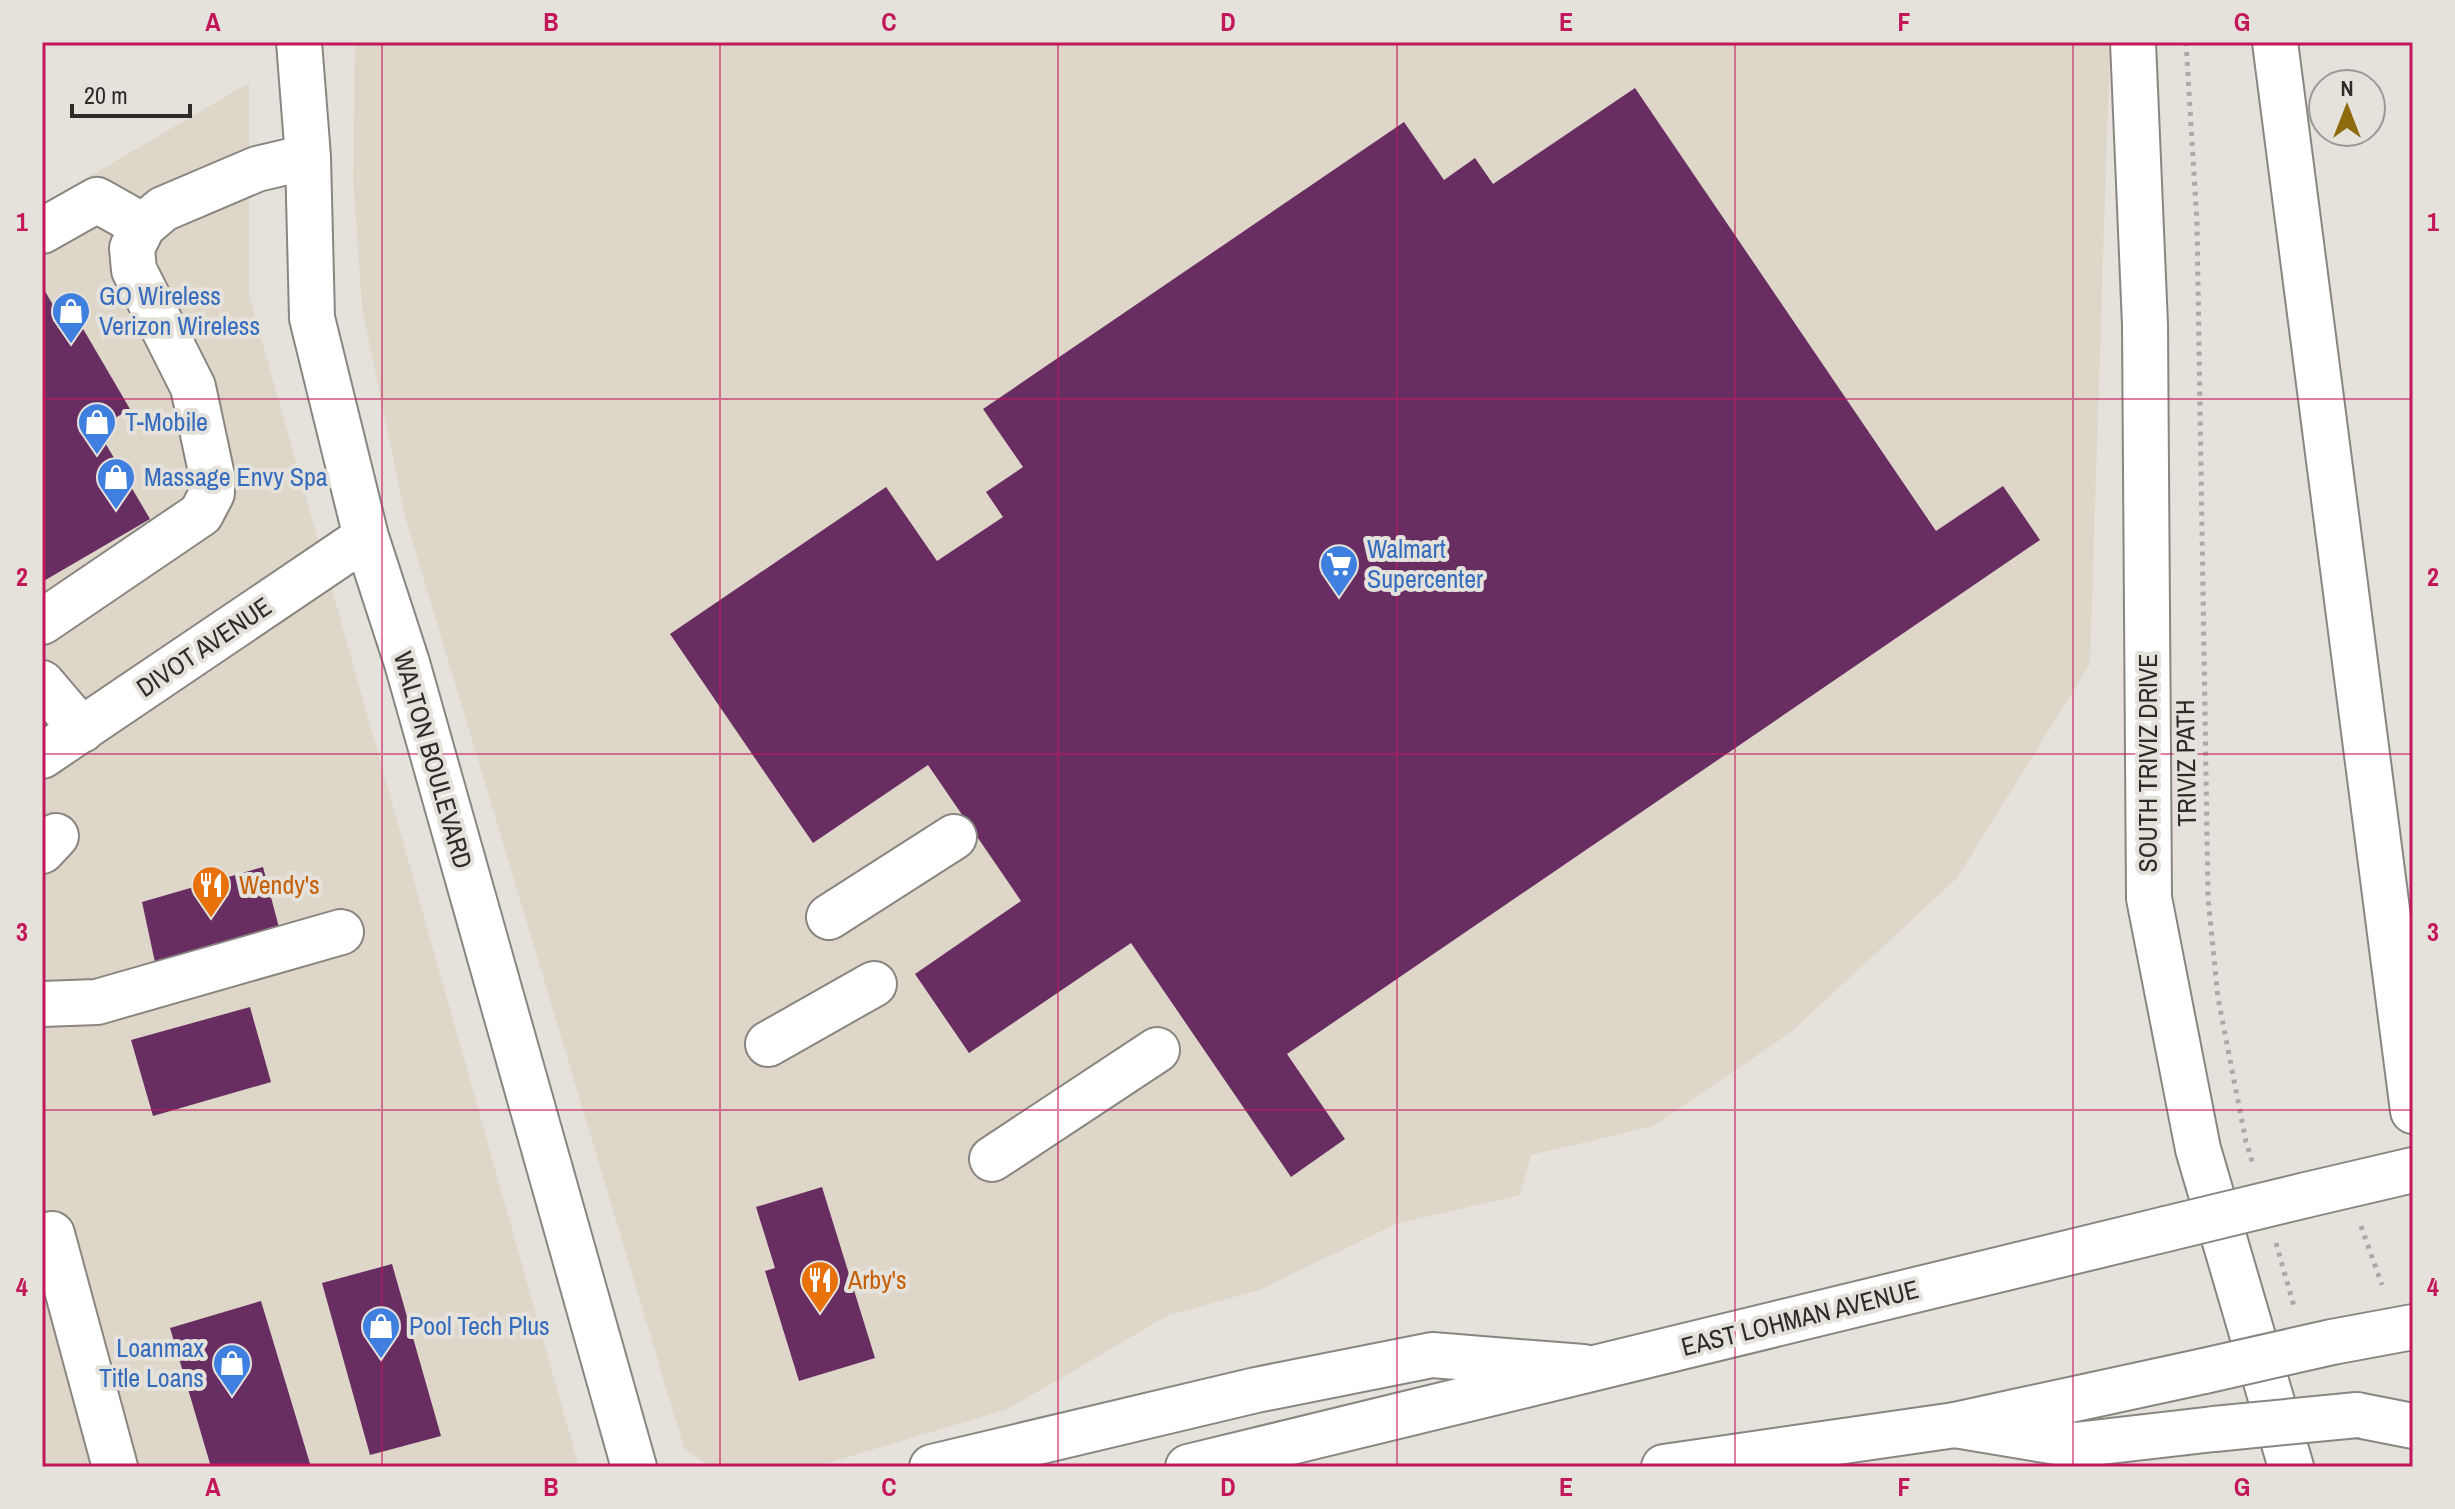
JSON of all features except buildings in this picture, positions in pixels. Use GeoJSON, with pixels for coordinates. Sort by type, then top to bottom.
{"type":"FeatureCollection","features":[{"type":"Feature","properties":{"kind":"main road","name":"SOUTH TRIVIZ DRIVE"},"geometry":{"type":"LineString","coordinates":[[2133,42],[2145,325],[2149,898],[2198,1149],[2291,1467]]}},
{"type":"Feature","properties":{"kind":"main road"},"geometry":{"type":"LineString","coordinates":[[2275,42],[2413,1111]]}},
{"type":"Feature","properties":{"kind":"main road","name":"WALTON BOULEVARD"},"geometry":{"type":"LineString","coordinates":[[287,45],[308,157],[312,318],[366,537],[407,663],[634,1467]]}},
{"type":"Feature","properties":{"kind":"main road"},"geometry":{"type":"LineString","coordinates":[[42,622],[201,514],[212,493],[212,476],[193,387],[134,270],[132,248],[143,226],[163,209],[243,175],[308,157]]}},
{"type":"Feature","properties":{"kind":"main road"},"geometry":{"type":"LineString","coordinates":[[42,231],[97,200],[143,226]]}},
{"type":"Feature","properties":{"kind":"main road","name":"DIVOT AVENUE"},"geometry":{"type":"LineString","coordinates":[[42,756],[366,537]]}},
{"type":"Feature","properties":{"kind":"main road"},"geometry":{"type":"LineString","coordinates":[[42,683],[82,730]]}},
{"type":"Feature","properties":{"kind":"main road"},"geometry":{"type":"LineString","coordinates":[[829,917],[954,837]]}},
{"type":"Feature","properties":{"kind":"main road"},"geometry":{"type":"LineString","coordinates":[[42,1004],[97,1002],[341,932]]}},
{"type":"Feature","properties":{"kind":"main road"},"geometry":{"type":"LineString","coordinates":[[768,1044],[874,984]]}},
{"type":"Feature","properties":{"kind":"main road"},"geometry":{"type":"LineString","coordinates":[[992,1159],[1157,1050]]}},
{"type":"Feature","properties":{"kind":"main road","name":"EAST LOHMAN AVENUE"},"geometry":{"type":"LineString","coordinates":[[1188,1467],[2413,1170]]}},
{"type":"Feature","properties":{"kind":"main road"},"geometry":{"type":"LineString","coordinates":[[42,1237],[52,1234],[115,1467]]}},
{"type":"Feature","properties":{"kind":"main road"},"geometry":{"type":"LineString","coordinates":[[1664,1467],[1955,1425],[2204,1371],[2316,1333],[2413,1327]]}},
{"type":"Feature","properties":{"kind":"main road"},"geometry":{"type":"LineString","coordinates":[[932,1467],[1256,1390],[1432,1355],[1594,1368]]}},
{"type":"Feature","properties":{"kind":"main road"},"geometry":{"type":"LineString","coordinates":[[1955,1425],[2075,1445],[2357,1415],[2413,1426]]}},
{"type":"Feature","properties":{"kind":"path","name":"TRIVIZ PATH"},"geometry":{"type":"LineString","coordinates":[[2186,42],[2197,223],[2208,898],[2218,998],[2246,1142],[2255,1172]]}},
{"type":"Feature","properties":{"kind":"path"},"geometry":{"type":"LineString","coordinates":[[2361,1226],[2382,1285]]}},
{"type":"Feature","properties":{"kind":"path"},"geometry":{"type":"LineString","coordinates":[[2273,1233],[2316,1333]]}},
{"type":"Feature","properties":{"kind":"shaded area"},"geometry":{"type":"Polygon","coordinates":[[[355,42],[2110,42],[2090,664],[1957,878],[1790,1033],[1653,1126],[1531,1155],[1520,1195],[1396,1224],[1259,1290],[1169,1315],[1008,1409],[814,1467],[710,1467],[684,1448],[405,516],[362,308],[353,178],[355,42]]]}},
{"type":"Feature","properties":{"kind":"shaded area"},"geometry":{"type":"Polygon","coordinates":[[[249,83],[249,295],[579,1467],[42,1467],[42,204],[249,83]]]}},
{"type":"Feature","properties":{"kind":"place","name":"GO Wireless Verizon Wireless"},"geometry":{"type":"Point","coordinates":[71,345]}},
{"type":"Feature","properties":{"kind":"place","name":"T-Mobile"},"geometry":{"type":"Point","coordinates":[97,456]}},
{"type":"Feature","properties":{"kind":"place","name":"Massage Envy Spa"},"geometry":{"type":"Point","coordinates":[116,511]}},
{"type":"Feature","properties":{"kind":"place","name":"Walmart Supercenter"},"geometry":{"type":"Point","coordinates":[1339,598]}},
{"type":"Feature","properties":{"kind":"place","name":"Wendy's"},"geometry":{"type":"Point","coordinates":[211,919]}},
{"type":"Feature","properties":{"kind":"place","name":"Arby's"},"geometry":{"type":"Point","coordinates":[820,1314]}},
{"type":"Feature","properties":{"kind":"place","name":"Pool Tech Plus"},"geometry":{"type":"Point","coordinates":[381,1360]}},
{"type":"Feature","properties":{"kind":"place","name":"Loanmax Title Loans"},"geometry":{"type":"Point","coordinates":[232,1397]}}]}
